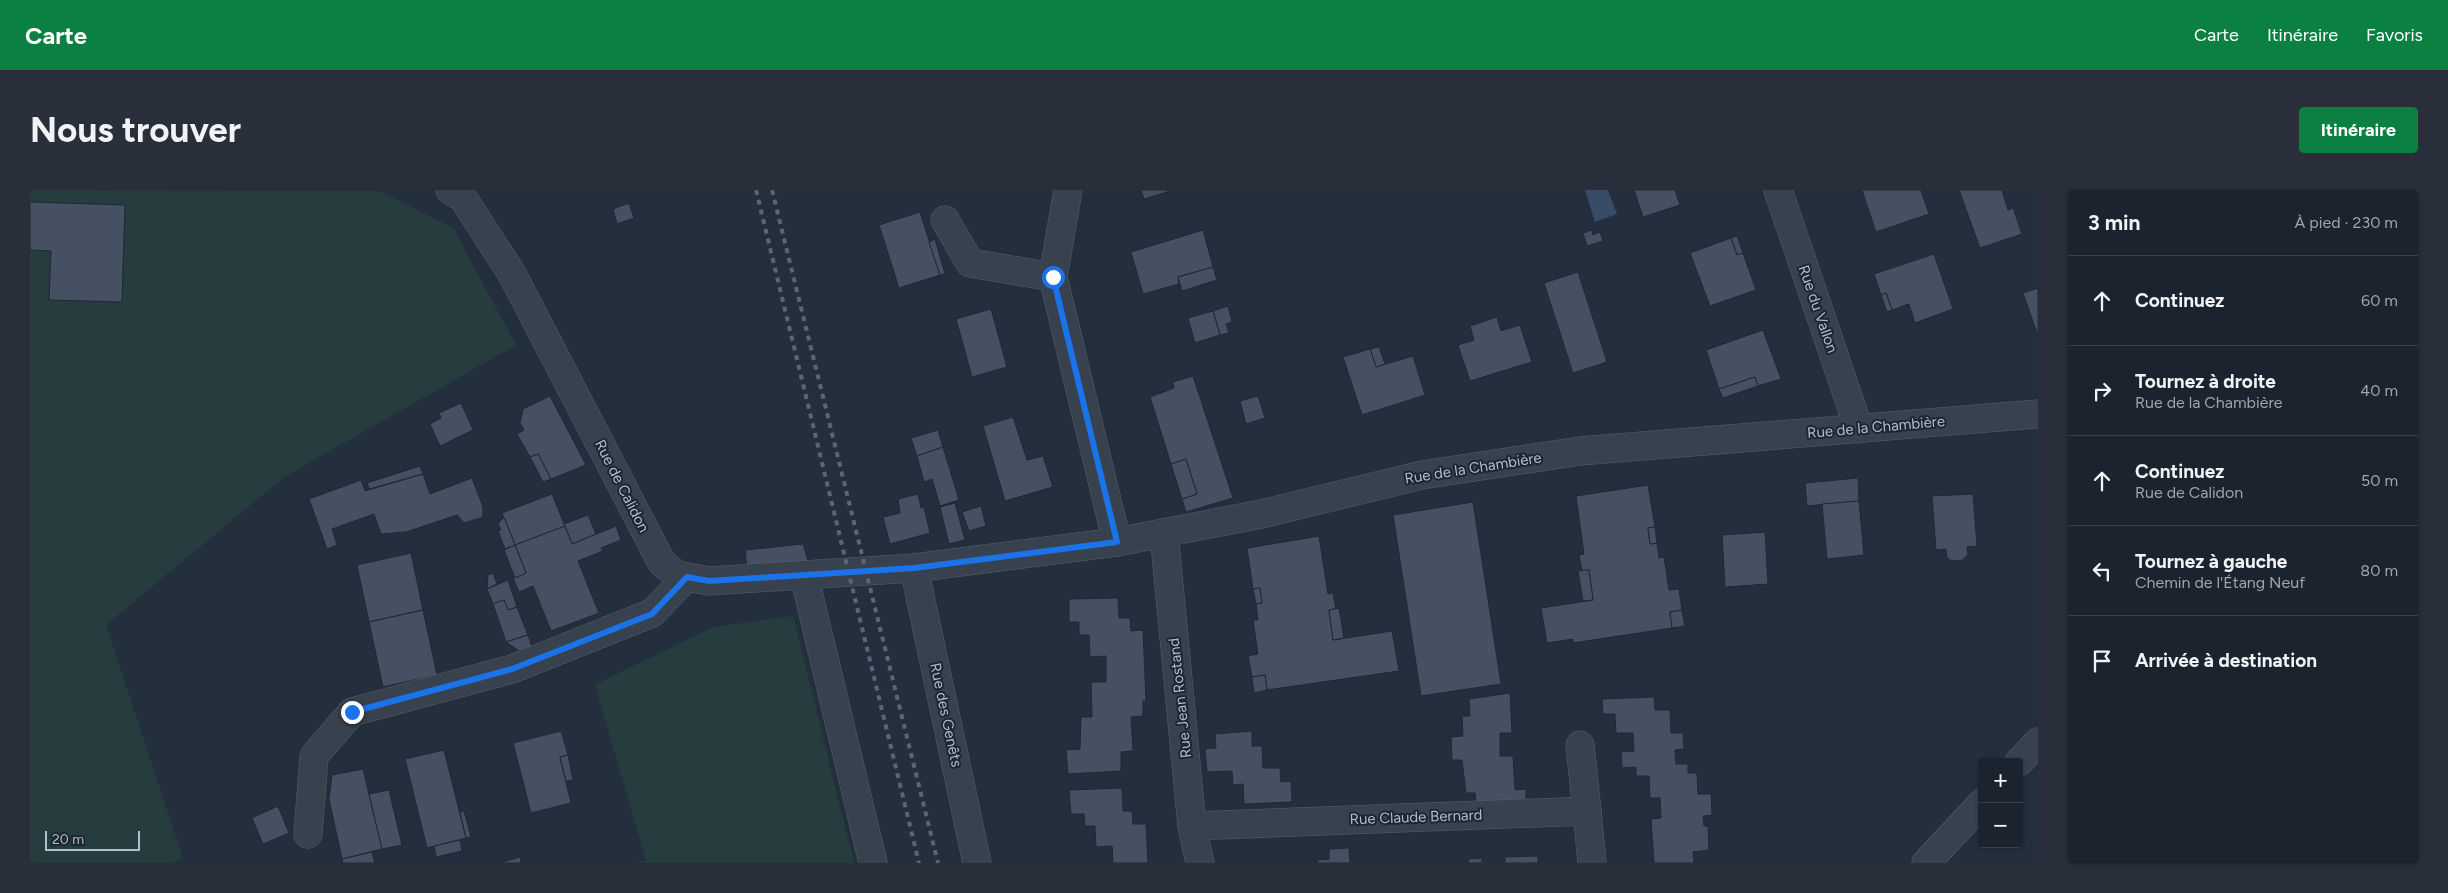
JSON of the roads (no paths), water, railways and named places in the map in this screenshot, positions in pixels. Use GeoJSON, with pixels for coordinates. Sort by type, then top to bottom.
{"type":"FeatureCollection","features":[{"type":"Feature","properties":{"kind":"street"},"geometry":{"type":"LineString","coordinates":[[1068,190],[1053,277],[1117,542]]}},
{"type":"Feature","properties":{"kind":"street","name":"Rue du Vallon"},"geometry":{"type":"LineString","coordinates":[[1778,190],[1859,429]]}},
{"type":"Feature","properties":{"kind":"street","name":"Rue de Calidon"},"geometry":{"type":"LineString","coordinates":[[461,193],[512,274],[662,563],[677,576],[709,581],[914,568]]}},
{"type":"Feature","properties":{"kind":"street"},"geometry":{"type":"LineString","coordinates":[[945,220],[970,263],[1053,277]]}},
{"type":"Feature","properties":{"kind":"street","name":"Rue de la Chambière"},"geometry":{"type":"LineString","coordinates":[[914,568],[1117,542],[1261,514],[1442,472],[1580,452],[2038,414]]}},
{"type":"Feature","properties":{"kind":"street","name":"Rue Jean Rostand"},"geometry":{"type":"LineString","coordinates":[[1164,533],[1192,826],[1200,863]]}},
{"type":"Feature","properties":{"kind":"street","name":"Rue des Genêts"},"geometry":{"type":"LineString","coordinates":[[914,568],[977,863]]}},
{"type":"Feature","properties":{"kind":"street"},"geometry":{"type":"LineString","coordinates":[[804,576],[873,863]]}},
{"type":"Feature","properties":{"kind":"street"},"geometry":{"type":"LineString","coordinates":[[308,834],[314,756],[352,712],[512,669],[652,614],[687,577]]}},
{"type":"Feature","properties":{"kind":"street"},"geometry":{"type":"LineString","coordinates":[[2023,758],[2038,742]]}},
{"type":"Feature","properties":{"kind":"street"},"geometry":{"type":"LineString","coordinates":[[1580,745],[1592,863]]}},
{"type":"Feature","properties":{"kind":"street"},"geometry":{"type":"LineString","coordinates":[[1926,863],[1978,807]]}},
{"type":"Feature","properties":{"kind":"street","name":"Rue Claude Bernard"},"geometry":{"type":"LineString","coordinates":[[1192,826],[1587,811]]}},
{"type":"Feature","properties":{"kind":"water"},"geometry":{"type":"Polygon","coordinates":[[[1585,190],[1608,190],[1617,214],[1595,222],[1585,190]]]}},
{"type":"Feature","properties":{"kind":"railway"},"geometry":{"type":"LineString","coordinates":[[756,190],[919,863]]}},
{"type":"Feature","properties":{"kind":"railway"},"geometry":{"type":"LineString","coordinates":[[772,190],[938,863]]}}]}
